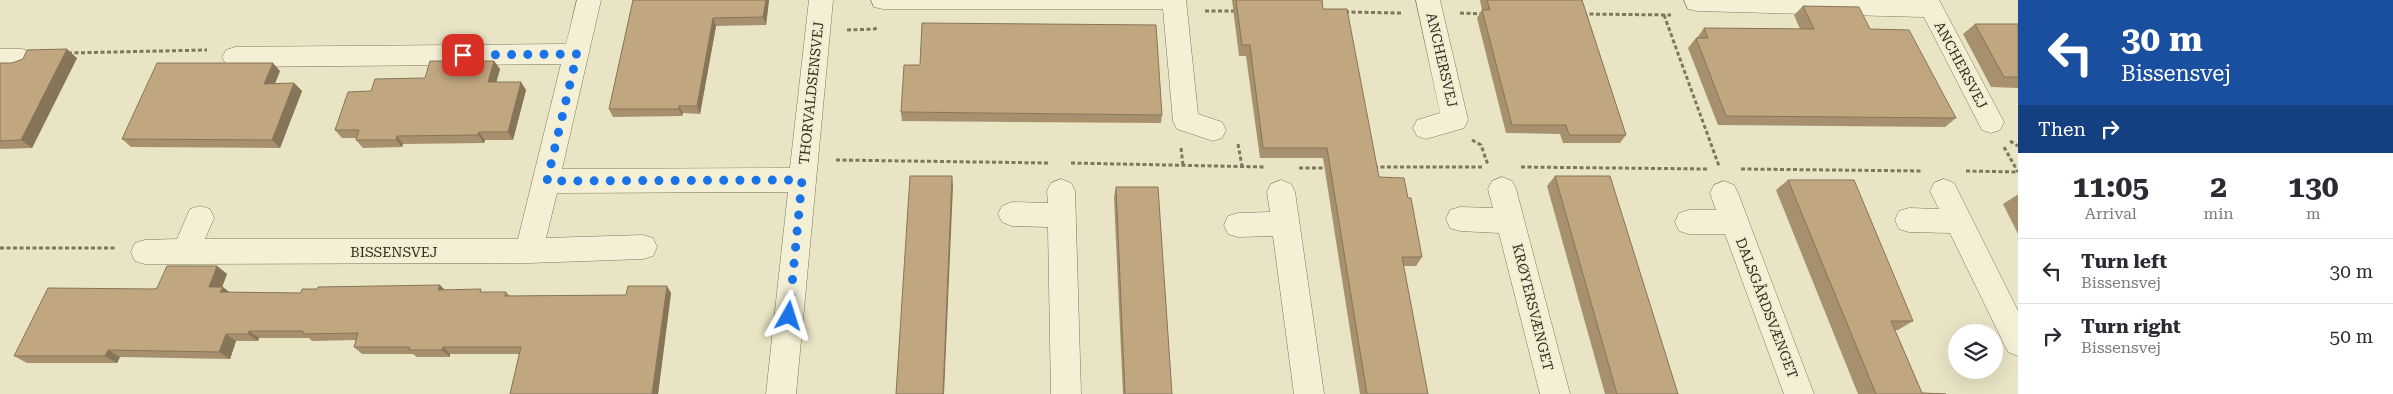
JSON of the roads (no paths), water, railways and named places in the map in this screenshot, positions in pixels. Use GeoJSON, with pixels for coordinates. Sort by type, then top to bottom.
{"type":"FeatureCollection","features":[{"type":"Feature","properties":{"kind":"street"},"geometry":{"type":"LineString","coordinates":[[529,251],[589,0]]}},
{"type":"Feature","properties":{"kind":"street","name":"THORVALDSENSVEJ"},"geometry":{"type":"LineString","coordinates":[[781,394],[820,0]]}},
{"type":"Feature","properties":{"kind":"street"},"geometry":{"type":"LineString","coordinates":[[882,8],[1174,0],[1186,121],[1213,130]]}},
{"type":"Feature","properties":{"kind":"street","name":"ANCHERSVEJ"},"geometry":{"type":"LineString","coordinates":[[1426,128],[1456,120],[1428,0]]}},
{"type":"Feature","properties":{"kind":"street","name":"ANCHERSVEJ"},"geometry":{"type":"LineString","coordinates":[[1696,0],[1697,2],[1929,4],[1992,122]]}},
{"type":"Feature","properties":{"kind":"street"},"geometry":{"type":"LineString","coordinates":[[235,57],[577,54]]}},
{"type":"Feature","properties":{"kind":"street"},"geometry":{"type":"LineString","coordinates":[[547,181],[803,170]]}},
{"type":"Feature","properties":{"kind":"street"},"geometry":{"type":"LineString","coordinates":[[1280,176],[1309,394]]}},
{"type":"Feature","properties":{"kind":"street","name":"KRØYERSVÆNGET"},"geometry":{"type":"LineString","coordinates":[[1510,178],[1511,221],[1555,394]]}},
{"type":"Feature","properties":{"kind":"street"},"geometry":{"type":"LineString","coordinates":[[1944,178],[1958,221],[2018,342]]}},
{"type":"Feature","properties":{"kind":"street","name":"DALSGÅRDSVÆNGET"},"geometry":{"type":"LineString","coordinates":[[1724,193],[1799,394]]}},
{"type":"Feature","properties":{"kind":"street"},"geometry":{"type":"LineString","coordinates":[[1012,214],[1061,204],[1066,394]]}},
{"type":"Feature","properties":{"kind":"street"},"geometry":{"type":"LineString","coordinates":[[186,252],[200,218]]}},
{"type":"Feature","properties":{"kind":"street"},"geometry":{"type":"LineString","coordinates":[[1460,219],[1511,221]]}},
{"type":"Feature","properties":{"kind":"street"},"geometry":{"type":"LineString","coordinates":[[1909,220],[1958,221]]}},
{"type":"Feature","properties":{"kind":"street","name":"DALSGÅRDSVÆNGET"},"geometry":{"type":"LineString","coordinates":[[1689,222],[1734,222]]}},
{"type":"Feature","properties":{"kind":"street"},"geometry":{"type":"LineString","coordinates":[[1238,225],[1285,224]]}},
{"type":"Feature","properties":{"kind":"street","name":"BISSENSVEJ"},"geometry":{"type":"LineString","coordinates":[[146,252],[529,251],[643,247]]}}]}
